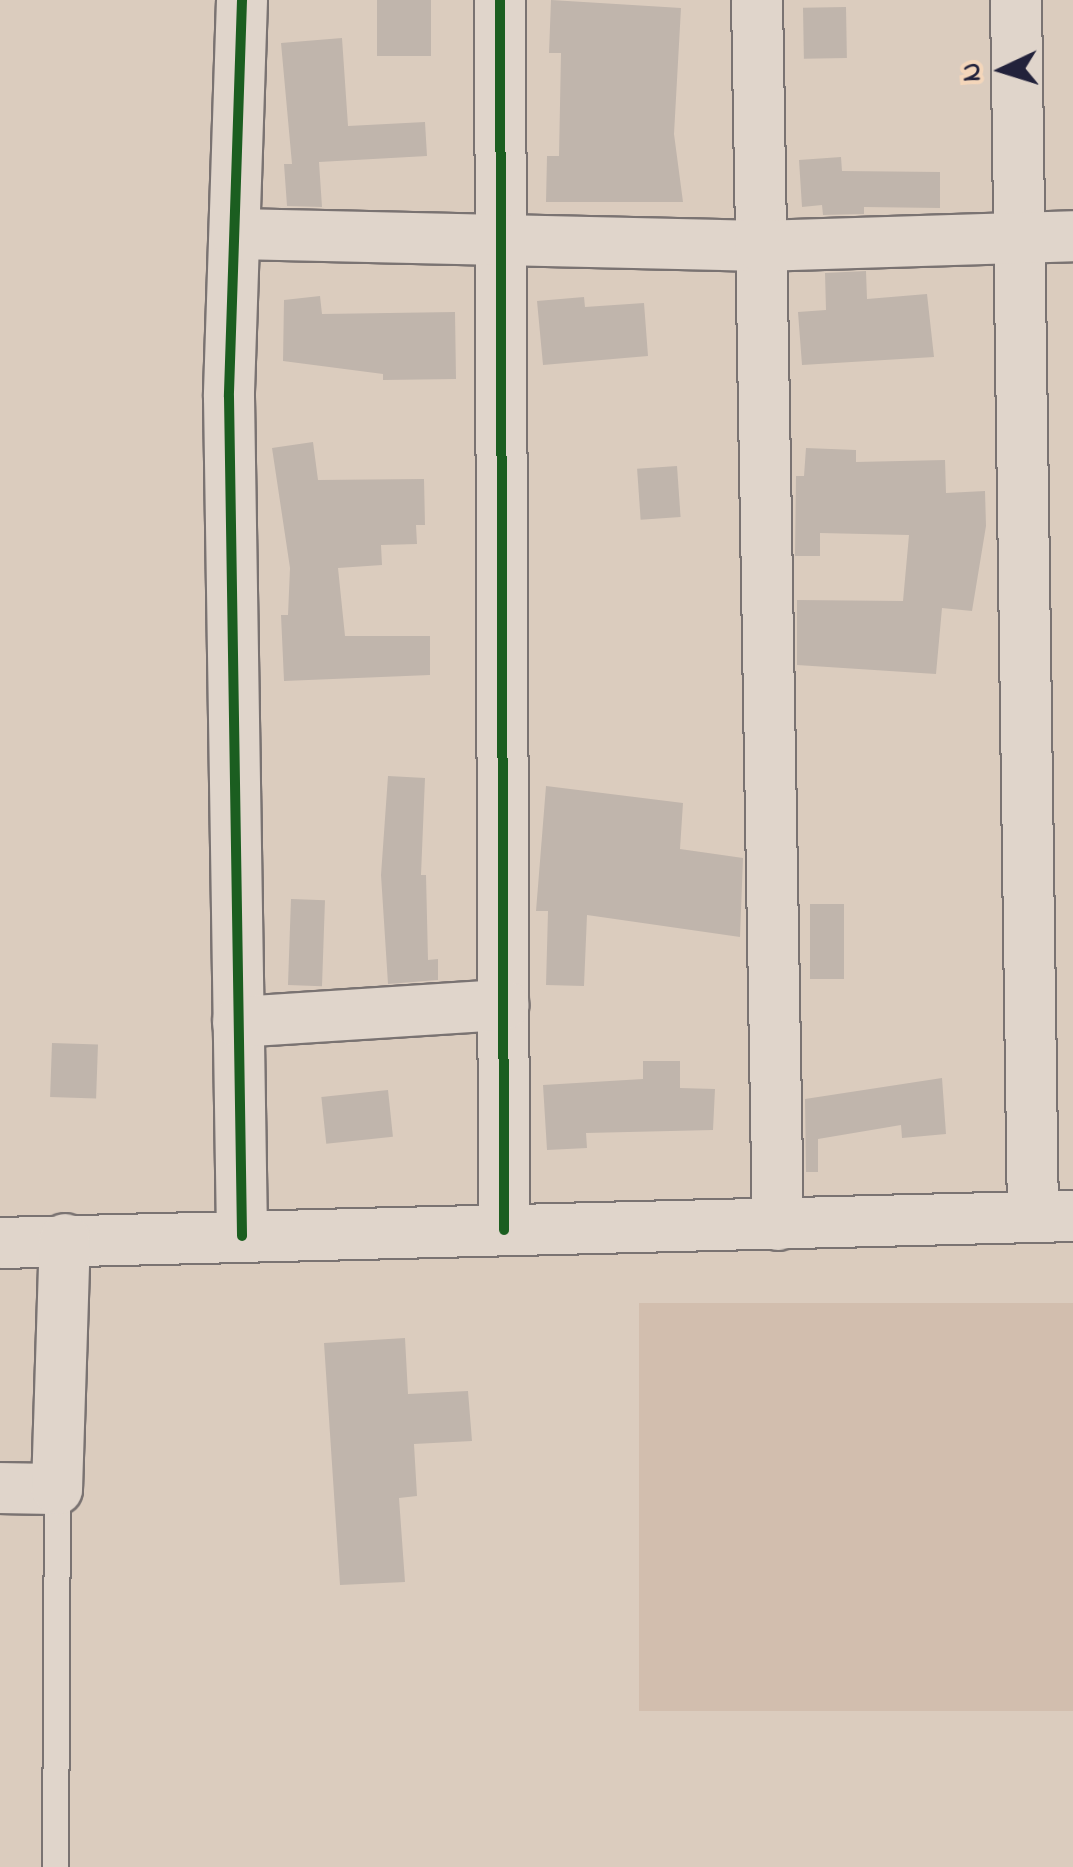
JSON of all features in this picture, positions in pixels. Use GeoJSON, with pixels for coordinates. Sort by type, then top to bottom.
{"type":"FeatureCollection","features":[{"type":"Feature","properties":{"kind":"street"},"geometry":{"type":"LineString","coordinates":[[242,0],[229,396],[242,1236]]}},
{"type":"Feature","properties":{"kind":"street"},"geometry":{"type":"LineString","coordinates":[[500,0],[504,235],[504,1230]]}},
{"type":"Feature","properties":{"kind":"street"},"geometry":{"type":"LineString","coordinates":[[757,0],[778,1225]]}},
{"type":"Feature","properties":{"kind":"street"},"geometry":{"type":"LineString","coordinates":[[0,1243],[65,1238],[1053,1216],[1051,989],[1017,238],[1016,0]]}},
{"type":"Feature","properties":{"kind":"street"},"geometry":{"type":"LineString","coordinates":[[236,234],[504,235],[760,246],[1073,236]]}},
{"type":"Feature","properties":{"kind":"street"},"geometry":{"type":"LineString","coordinates":[[238,1022],[503,1006]]}},
{"type":"Feature","properties":{"kind":"street"},"geometry":{"type":"LineString","coordinates":[[0,1488],[57,1489],[65,1238]]}},
{"type":"Feature","properties":{"kind":"lane"},"geometry":{"type":"LineString","coordinates":[[55,1867],[57,1489]]}},
{"type":"Feature","properties":{"kind":"shaded area"},"geometry":{"type":"Polygon","coordinates":[[[639,1303],[1073,1303],[1073,1711],[639,1711],[639,1303]]]}},
{"type":"Feature","properties":{"kind":"building"},"geometry":{"type":"Polygon","coordinates":[[[377,0],[431,0],[431,56],[377,56],[377,0]]]}},
{"type":"Feature","properties":{"kind":"building"},"geometry":{"type":"Polygon","coordinates":[[[551,0],[681,8],[674,134],[683,202],[546,202],[547,156],[559,156],[561,53],[549,53],[551,0]]]}},
{"type":"Feature","properties":{"kind":"building"},"geometry":{"type":"Polygon","coordinates":[[[846,7],[847,58],[804,59],[803,8],[846,7]]]}},
{"type":"Feature","properties":{"kind":"building"},"geometry":{"type":"Polygon","coordinates":[[[342,38],[348,126],[425,122],[427,156],[319,162],[322,207],[287,206],[284,164],[292,164],[281,43],[342,38]]]}},
{"type":"Feature","properties":{"kind":"building"},"geometry":{"type":"Polygon","coordinates":[[[841,157],[842,171],[940,172],[940,208],[864,207],[864,214],[823,215],[822,205],[802,207],[799,160],[841,157]]]}},
{"type":"Feature","properties":{"kind":"building"},"geometry":{"type":"Polygon","coordinates":[[[866,271],[867,299],[927,294],[934,357],[802,365],[798,312],[826,310],[825,273],[866,271]]]}},
{"type":"Feature","properties":{"kind":"building"},"geometry":{"type":"Polygon","coordinates":[[[320,296],[322,314],[455,312],[456,379],[383,380],[383,374],[283,361],[284,300],[320,296]]]}},
{"type":"Feature","properties":{"kind":"building"},"geometry":{"type":"Polygon","coordinates":[[[584,297],[585,307],[644,303],[648,356],[543,365],[537,301],[584,297]]]}},
{"type":"Feature","properties":{"kind":"building"},"geometry":{"type":"Polygon","coordinates":[[[313,442],[318,480],[424,479],[425,525],[416,525],[417,544],[381,545],[382,565],[338,568],[345,636],[430,636],[430,675],[284,681],[281,615],[288,615],[290,568],[272,448],[313,442]]]}},
{"type":"Feature","properties":{"kind":"building"},"geometry":{"type":"Polygon","coordinates":[[[806,448],[856,450],[856,462],[945,460],[946,493],[985,491],[986,526],[972,611],[942,608],[936,674],[797,665],[797,600],[903,601],[909,535],[820,533],[820,556],[795,556],[796,476],[804,476],[806,448]]]}},
{"type":"Feature","properties":{"kind":"building"},"geometry":{"type":"Polygon","coordinates":[[[677,466],[681,517],[641,520],[637,469],[677,466]]]}},
{"type":"Feature","properties":{"kind":"building"},"geometry":{"type":"Polygon","coordinates":[[[388,776],[425,778],[421,875],[426,875],[428,960],[438,959],[438,980],[388,984],[381,875],[388,776]]]}},
{"type":"Feature","properties":{"kind":"building"},"geometry":{"type":"Polygon","coordinates":[[[546,786],[683,803],[680,849],[743,858],[740,937],[587,915],[584,986],[546,985],[548,911],[536,911],[546,786]]]}},
{"type":"Feature","properties":{"kind":"building"},"geometry":{"type":"Polygon","coordinates":[[[291,899],[325,900],[322,986],[288,985],[291,899]]]}},
{"type":"Feature","properties":{"kind":"building"},"geometry":{"type":"Polygon","coordinates":[[[810,904],[844,904],[844,979],[810,979],[810,904]]]}},
{"type":"Feature","properties":{"kind":"building"},"geometry":{"type":"Polygon","coordinates":[[[52,1043],[98,1045],[96,1099],[50,1097],[52,1043]]]}},
{"type":"Feature","properties":{"kind":"building"},"geometry":{"type":"Polygon","coordinates":[[[643,1061],[680,1061],[680,1088],[715,1089],[713,1130],[586,1133],[587,1148],[547,1150],[543,1085],[643,1079],[643,1061]]]}},
{"type":"Feature","properties":{"kind":"building"},"geometry":{"type":"Polygon","coordinates":[[[942,1078],[946,1134],[902,1138],[901,1125],[818,1139],[818,1172],[806,1172],[805,1099],[942,1078]]]}},
{"type":"Feature","properties":{"kind":"building"},"geometry":{"type":"Polygon","coordinates":[[[388,1090],[393,1137],[326,1144],[321,1097],[388,1090]]]}},
{"type":"Feature","properties":{"kind":"building"},"geometry":{"type":"Polygon","coordinates":[[[405,1338],[408,1394],[468,1391],[472,1441],[414,1444],[417,1496],[399,1498],[405,1582],[340,1585],[324,1343],[405,1338]]]}},
{"type":"Feature","properties":{"kind":"cycle path"},"geometry":{"type":"LineString","coordinates":[[242,0],[229,397],[242,1236]]}},
{"type":"Feature","properties":{"kind":"cycle path"},"geometry":{"type":"LineString","coordinates":[[500,0],[504,1230]]}}]}
